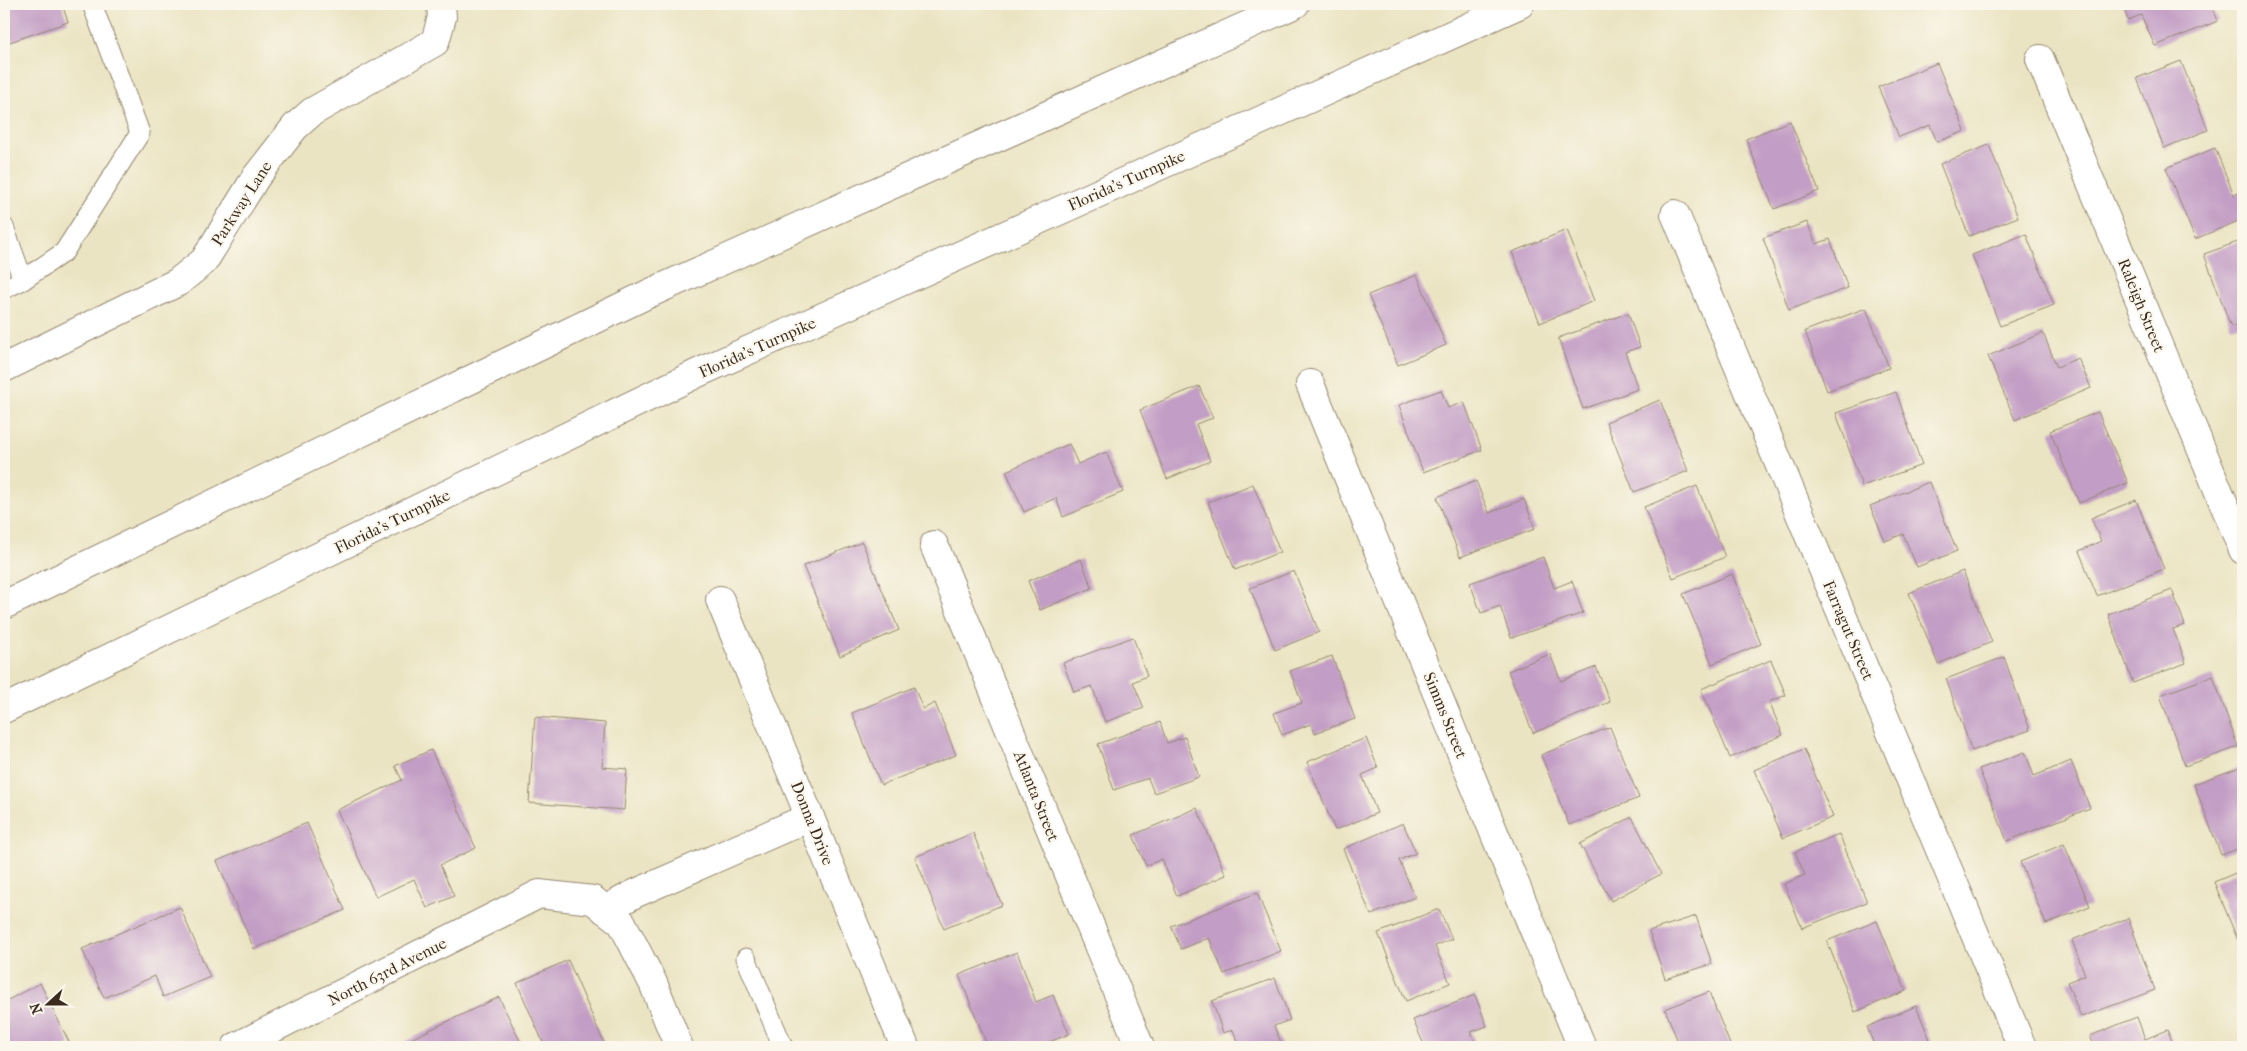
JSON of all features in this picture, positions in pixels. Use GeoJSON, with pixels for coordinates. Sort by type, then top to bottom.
{"type":"FeatureCollection","features":[{"type":"Feature","properties":{"kind":"main road","name":"Parkway Lane"},"geometry":{"type":"LineString","coordinates":[[4,368],[178,282],[204,261],[256,177],[295,127],[312,112],[435,42],[442,16],[441,4]]}},
{"type":"Feature","properties":{"kind":"main road"},"geometry":{"type":"LineString","coordinates":[[4,606],[648,294],[1295,4]]}},
{"type":"Feature","properties":{"kind":"main road","name":"Florida's Turnpike"},"geometry":{"type":"LineString","coordinates":[[4,708],[700,372],[1520,4]]}},
{"type":"Feature","properties":{"kind":"main road","name":"Raleigh Street"},"geometry":{"type":"LineString","coordinates":[[2040,59],[2243,550]]}},
{"type":"Feature","properties":{"kind":"main road","name":"Farragut Street"},"geometry":{"type":"LineString","coordinates":[[1675,214],[2022,1047]]}},
{"type":"Feature","properties":{"kind":"main road","name":"Simms Street"},"geometry":{"type":"LineString","coordinates":[[1310,384],[1582,1047]]}},
{"type":"Feature","properties":{"kind":"main road","name":"Atlanta Street"},"geometry":{"type":"LineString","coordinates":[[934,545],[1140,1047]]}},
{"type":"Feature","properties":{"kind":"main road","name":"Donna Drive"},"geometry":{"type":"LineString","coordinates":[[720,600],[905,1047]]}},
{"type":"Feature","properties":{"kind":"main road"},"geometry":{"type":"LineString","coordinates":[[679,1047],[653,983],[622,923],[605,910],[634,894],[810,817]]}},
{"type":"Feature","properties":{"kind":"main road","name":"North 63rd Avenue"},"geometry":{"type":"LineString","coordinates":[[236,1047],[539,894],[593,900],[605,910]]}},
{"type":"Feature","properties":{"kind":"lane"},"geometry":{"type":"LineString","coordinates":[[4,289],[23,280],[64,252],[140,132],[92,4]]}},
{"type":"Feature","properties":{"kind":"lane"},"geometry":{"type":"LineString","coordinates":[[4,227],[23,280]]}},
{"type":"Feature","properties":{"kind":"lane"},"geometry":{"type":"LineString","coordinates":[[746,958],[783,1047]]}},
{"type":"Feature","properties":{"kind":"building"},"geometry":{"type":"Polygon","coordinates":[[[4,4],[62,4],[68,22],[4,44],[4,4]]]}},
{"type":"Feature","properties":{"kind":"building"},"geometry":{"type":"Polygon","coordinates":[[[2122,4],[2211,4],[2218,21],[2155,46],[2141,15],[2128,20],[2122,4]]]}},
{"type":"Feature","properties":{"kind":"building"},"geometry":{"type":"Polygon","coordinates":[[[2181,61],[2208,130],[2164,148],[2137,78],[2181,61]]]}},
{"type":"Feature","properties":{"kind":"building"},"geometry":{"type":"Polygon","coordinates":[[[1937,63],[1965,131],[1937,142],[1930,125],[1899,137],[1878,87],[1937,63]]]}},
{"type":"Feature","properties":{"kind":"building"},"geometry":{"type":"Polygon","coordinates":[[[1790,121],[1819,191],[1774,209],[1746,139],[1790,121]]]}},
{"type":"Feature","properties":{"kind":"building"},"geometry":{"type":"Polygon","coordinates":[[[1989,145],[2018,217],[1969,236],[1940,164],[1989,145]]]}},
{"type":"Feature","properties":{"kind":"building"},"geometry":{"type":"Polygon","coordinates":[[[2215,148],[2234,195],[2243,191],[2243,219],[2195,239],[2166,168],[2215,148]]]}},
{"type":"Feature","properties":{"kind":"building"},"geometry":{"type":"Polygon","coordinates":[[[1807,222],[1816,244],[1830,239],[1848,288],[1789,310],[1763,238],[1807,222]]]}},
{"type":"Feature","properties":{"kind":"building"},"geometry":{"type":"Polygon","coordinates":[[[1567,230],[1594,301],[1540,323],[1512,252],[1567,230]]]}},
{"type":"Feature","properties":{"kind":"building"},"geometry":{"type":"Polygon","coordinates":[[[2026,234],[2054,305],[2000,326],[1972,255],[2026,234]]]}},
{"type":"Feature","properties":{"kind":"building"},"geometry":{"type":"Polygon","coordinates":[[[2243,240],[2243,323],[2231,327],[2204,254],[2243,240]]]}},
{"type":"Feature","properties":{"kind":"building"},"geometry":{"type":"Polygon","coordinates":[[[1417,275],[1446,345],[1398,365],[1368,295],[1417,275]]]}},
{"type":"Feature","properties":{"kind":"building"},"geometry":{"type":"Polygon","coordinates":[[[1866,308],[1889,368],[1827,391],[1805,331],[1866,308]]]}},
{"type":"Feature","properties":{"kind":"building"},"geometry":{"type":"Polygon","coordinates":[[[1628,313],[1640,347],[1625,352],[1638,389],[1583,409],[1558,338],[1628,313]]]}},
{"type":"Feature","properties":{"kind":"building"},"geometry":{"type":"Polygon","coordinates":[[[2043,333],[2057,367],[2078,358],[2091,388],[2015,420],[1988,356],[2043,333]]]}},
{"type":"Feature","properties":{"kind":"building"},"geometry":{"type":"Polygon","coordinates":[[[1199,386],[1213,418],[1196,424],[1210,461],[1167,479],[1140,410],[1199,386]]]}},
{"type":"Feature","properties":{"kind":"building"},"geometry":{"type":"Polygon","coordinates":[[[1441,390],[1448,408],[1464,402],[1482,450],[1423,472],[1399,405],[1441,390]]]}},
{"type":"Feature","properties":{"kind":"building"},"geometry":{"type":"Polygon","coordinates":[[[1896,392],[1922,465],[1862,486],[1836,413],[1896,392]]]}},
{"type":"Feature","properties":{"kind":"building"},"geometry":{"type":"Polygon","coordinates":[[[1660,400],[1688,471],[1634,492],[1606,422],[1660,400]]]}},
{"type":"Feature","properties":{"kind":"building"},"geometry":{"type":"Polygon","coordinates":[[[2098,412],[2128,483],[2079,503],[2050,431],[2098,412]]]}},
{"type":"Feature","properties":{"kind":"building"},"geometry":{"type":"Polygon","coordinates":[[[1069,444],[1078,464],[1106,452],[1123,492],[1063,517],[1056,498],[1024,512],[1006,471],[1069,444]]]}},
{"type":"Feature","properties":{"kind":"building"},"geometry":{"type":"Polygon","coordinates":[[[1476,481],[1489,513],[1524,499],[1535,529],[1460,557],[1437,497],[1476,481]]]}},
{"type":"Feature","properties":{"kind":"building"},"geometry":{"type":"Polygon","coordinates":[[[1929,482],[1957,551],[1917,567],[1903,534],[1885,541],[1870,506],[1929,482]]]}},
{"type":"Feature","properties":{"kind":"building"},"geometry":{"type":"Polygon","coordinates":[[[1253,484],[1280,552],[1235,570],[1208,502],[1253,484]]]}},
{"type":"Feature","properties":{"kind":"building"},"geometry":{"type":"Polygon","coordinates":[[[1697,486],[1725,557],[1673,578],[1644,507],[1697,486]]]}},
{"type":"Feature","properties":{"kind":"building"},"geometry":{"type":"Polygon","coordinates":[[[2136,500],[2164,569],[2097,596],[2079,551],[2101,541],[2091,518],[2136,500]]]}},
{"type":"Feature","properties":{"kind":"building"},"geometry":{"type":"Polygon","coordinates":[[[862,542],[899,630],[840,656],[803,566],[862,542]]]}},
{"type":"Feature","properties":{"kind":"building"},"geometry":{"type":"Polygon","coordinates":[[[1543,557],[1554,588],[1572,581],[1583,613],[1511,638],[1500,606],[1481,613],[1470,583],[1543,557]]]}},
{"type":"Feature","properties":{"kind":"building"},"geometry":{"type":"Polygon","coordinates":[[[1081,559],[1092,588],[1040,610],[1028,581],[1081,559]]]}},
{"type":"Feature","properties":{"kind":"building"},"geometry":{"type":"Polygon","coordinates":[[[1294,571],[1319,632],[1275,650],[1250,588],[1294,571]]]}},
{"type":"Feature","properties":{"kind":"building"},"geometry":{"type":"Polygon","coordinates":[[[1963,571],[1992,642],[1938,664],[1909,593],[1963,571]]]}},
{"type":"Feature","properties":{"kind":"building"},"geometry":{"type":"Polygon","coordinates":[[[1732,574],[1761,644],[1712,664],[1683,594],[1732,574]]]}},
{"type":"Feature","properties":{"kind":"building"},"geometry":{"type":"Polygon","coordinates":[[[2172,590],[2185,625],[2173,629],[2186,663],[2133,683],[2108,614],[2172,590]]]}},
{"type":"Feature","properties":{"kind":"building"},"geometry":{"type":"Polygon","coordinates":[[[1133,637],[1147,676],[1133,682],[1144,708],[1105,722],[1092,686],[1074,692],[1063,663],[1133,637]]]}},
{"type":"Feature","properties":{"kind":"building"},"geometry":{"type":"Polygon","coordinates":[[[1550,654],[1561,681],[1596,667],[1610,702],[1533,733],[1508,671],[1550,654]]]}},
{"type":"Feature","properties":{"kind":"building"},"geometry":{"type":"Polygon","coordinates":[[[1332,656],[1355,719],[1315,733],[1311,724],[1282,735],[1274,713],[1302,703],[1290,671],[1332,656]]]}},
{"type":"Feature","properties":{"kind":"building"},"geometry":{"type":"Polygon","coordinates":[[[2004,657],[2030,730],[1972,751],[1946,679],[2004,657]]]}},
{"type":"Feature","properties":{"kind":"building"},"geometry":{"type":"Polygon","coordinates":[[[1771,660],[1786,695],[1769,702],[1783,735],[1730,758],[1701,689],[1771,660]]]}},
{"type":"Feature","properties":{"kind":"building"},"geometry":{"type":"Polygon","coordinates":[[[2213,676],[2238,747],[2185,766],[2160,695],[2213,676]]]}},
{"type":"Feature","properties":{"kind":"building"},"geometry":{"type":"Polygon","coordinates":[[[914,687],[923,709],[935,703],[956,755],[881,785],[852,713],[914,687]]]}},
{"type":"Feature","properties":{"kind":"building"},"geometry":{"type":"Polygon","coordinates":[[[535,717],[605,723],[602,767],[627,769],[624,810],[529,803],[535,717]]]}},
{"type":"Feature","properties":{"kind":"building"},"geometry":{"type":"Polygon","coordinates":[[[1160,722],[1167,743],[1185,737],[1199,777],[1154,793],[1148,778],[1114,790],[1098,744],[1160,722]]]}},
{"type":"Feature","properties":{"kind":"building"},"geometry":{"type":"Polygon","coordinates":[[[1610,727],[1639,798],[1569,825],[1541,755],[1610,727]]]}},
{"type":"Feature","properties":{"kind":"building"},"geometry":{"type":"Polygon","coordinates":[[[1366,738],[1378,768],[1362,775],[1377,813],[1335,830],[1307,762],[1366,738]]]}},
{"type":"Feature","properties":{"kind":"building"},"geometry":{"type":"Polygon","coordinates":[[[1804,749],[1833,817],[1783,838],[1754,770],[1804,749]]]}},
{"type":"Feature","properties":{"kind":"building"},"geometry":{"type":"Polygon","coordinates":[[[431,750],[476,848],[440,865],[454,896],[427,908],[414,879],[376,897],[337,810],[402,780],[395,766],[431,750]]]}},
{"type":"Feature","properties":{"kind":"building"},"geometry":{"type":"Polygon","coordinates":[[[2025,752],[2034,776],[2071,761],[2090,808],[2007,841],[1979,769],[2025,752]]]}},
{"type":"Feature","properties":{"kind":"building"},"geometry":{"type":"Polygon","coordinates":[[[2243,766],[2243,847],[2221,855],[2194,784],[2243,766]]]}},
{"type":"Feature","properties":{"kind":"building"},"geometry":{"type":"Polygon","coordinates":[[[1197,808],[1226,875],[1177,896],[1162,859],[1146,866],[1133,835],[1197,808]]]}},
{"type":"Feature","properties":{"kind":"building"},"geometry":{"type":"Polygon","coordinates":[[[1632,817],[1661,874],[1611,901],[1580,844],[1632,817]]]}},
{"type":"Feature","properties":{"kind":"building"},"geometry":{"type":"Polygon","coordinates":[[[307,823],[345,910],[254,949],[217,861],[307,823]]]}},
{"type":"Feature","properties":{"kind":"building"},"geometry":{"type":"Polygon","coordinates":[[[1403,823],[1416,853],[1399,860],[1415,897],[1371,915],[1343,849],[1403,823]]]}},
{"type":"Feature","properties":{"kind":"building"},"geometry":{"type":"Polygon","coordinates":[[[973,833],[1002,905],[944,929],[915,857],[973,833]]]}},
{"type":"Feature","properties":{"kind":"building"},"geometry":{"type":"Polygon","coordinates":[[[1839,834],[1867,902],[1802,928],[1784,884],[1805,875],[1795,852],[1839,834]]]}},
{"type":"Feature","properties":{"kind":"building"},"geometry":{"type":"Polygon","coordinates":[[[2064,844],[2090,906],[2046,924],[2020,862],[2064,844]]]}},
{"type":"Feature","properties":{"kind":"building"},"geometry":{"type":"Polygon","coordinates":[[[2243,870],[2243,953],[2214,882],[2243,870]]]}},
{"type":"Feature","properties":{"kind":"building"},"geometry":{"type":"Polygon","coordinates":[[[1257,893],[1281,951],[1224,974],[1209,938],[1181,949],[1171,926],[1257,893]]]}},
{"type":"Feature","properties":{"kind":"building"},"geometry":{"type":"Polygon","coordinates":[[[180,907],[210,977],[163,997],[155,976],[104,998],[82,949],[180,907]]]}},
{"type":"Feature","properties":{"kind":"building"},"geometry":{"type":"Polygon","coordinates":[[[1439,909],[1452,939],[1435,946],[1450,983],[1406,1001],[1378,933],[1439,909]]]}},
{"type":"Feature","properties":{"kind":"building"},"geometry":{"type":"Polygon","coordinates":[[[1696,916],[1712,964],[1665,979],[1649,931],[1696,916]]]}},
{"type":"Feature","properties":{"kind":"building"},"geometry":{"type":"Polygon","coordinates":[[[2128,918],[2155,990],[2081,1017],[2067,982],[2085,975],[2072,940],[2128,918]]]}},
{"type":"Feature","properties":{"kind":"building"},"geometry":{"type":"Polygon","coordinates":[[[1877,921],[1906,991],[1855,1012],[1827,941],[1877,921]]]}},
{"type":"Feature","properties":{"kind":"building"},"geometry":{"type":"Polygon","coordinates":[[[1017,952],[1036,1002],[1053,995],[1069,1034],[1037,1047],[988,1047],[959,975],[1017,952]]]}},
{"type":"Feature","properties":{"kind":"building"},"geometry":{"type":"Polygon","coordinates":[[[568,960],[604,1043],[594,1047],[545,1047],[517,983],[568,960]]]}},
{"type":"Feature","properties":{"kind":"building"},"geometry":{"type":"Polygon","coordinates":[[[1275,978],[1290,1020],[1274,1026],[1283,1047],[1240,1047],[1233,1030],[1223,1033],[1212,1001],[1275,978]]]}},
{"type":"Feature","properties":{"kind":"building"},"geometry":{"type":"Polygon","coordinates":[[[40,983],[70,1044],[63,1047],[4,1047],[4,1002],[40,983]]]}},
{"type":"Feature","properties":{"kind":"building"},"geometry":{"type":"Polygon","coordinates":[[[1709,992],[1731,1047],[1680,1047],[1665,1009],[1709,992]]]}},
{"type":"Feature","properties":{"kind":"building"},"geometry":{"type":"Polygon","coordinates":[[[1475,995],[1487,1026],[1471,1032],[1477,1047],[1425,1047],[1413,1020],[1475,995]]]}},
{"type":"Feature","properties":{"kind":"building"},"geometry":{"type":"Polygon","coordinates":[[[499,997],[523,1047],[394,1047],[499,997]]]}},
{"type":"Feature","properties":{"kind":"building"},"geometry":{"type":"Polygon","coordinates":[[[1916,1006],[1933,1047],[1875,1047],[1867,1027],[1916,1006]]]}},
{"type":"Feature","properties":{"kind":"building"},"geometry":{"type":"Polygon","coordinates":[[[2137,1017],[2145,1039],[2168,1030],[2174,1047],[2095,1047],[2090,1036],[2137,1017]]]}}]}
